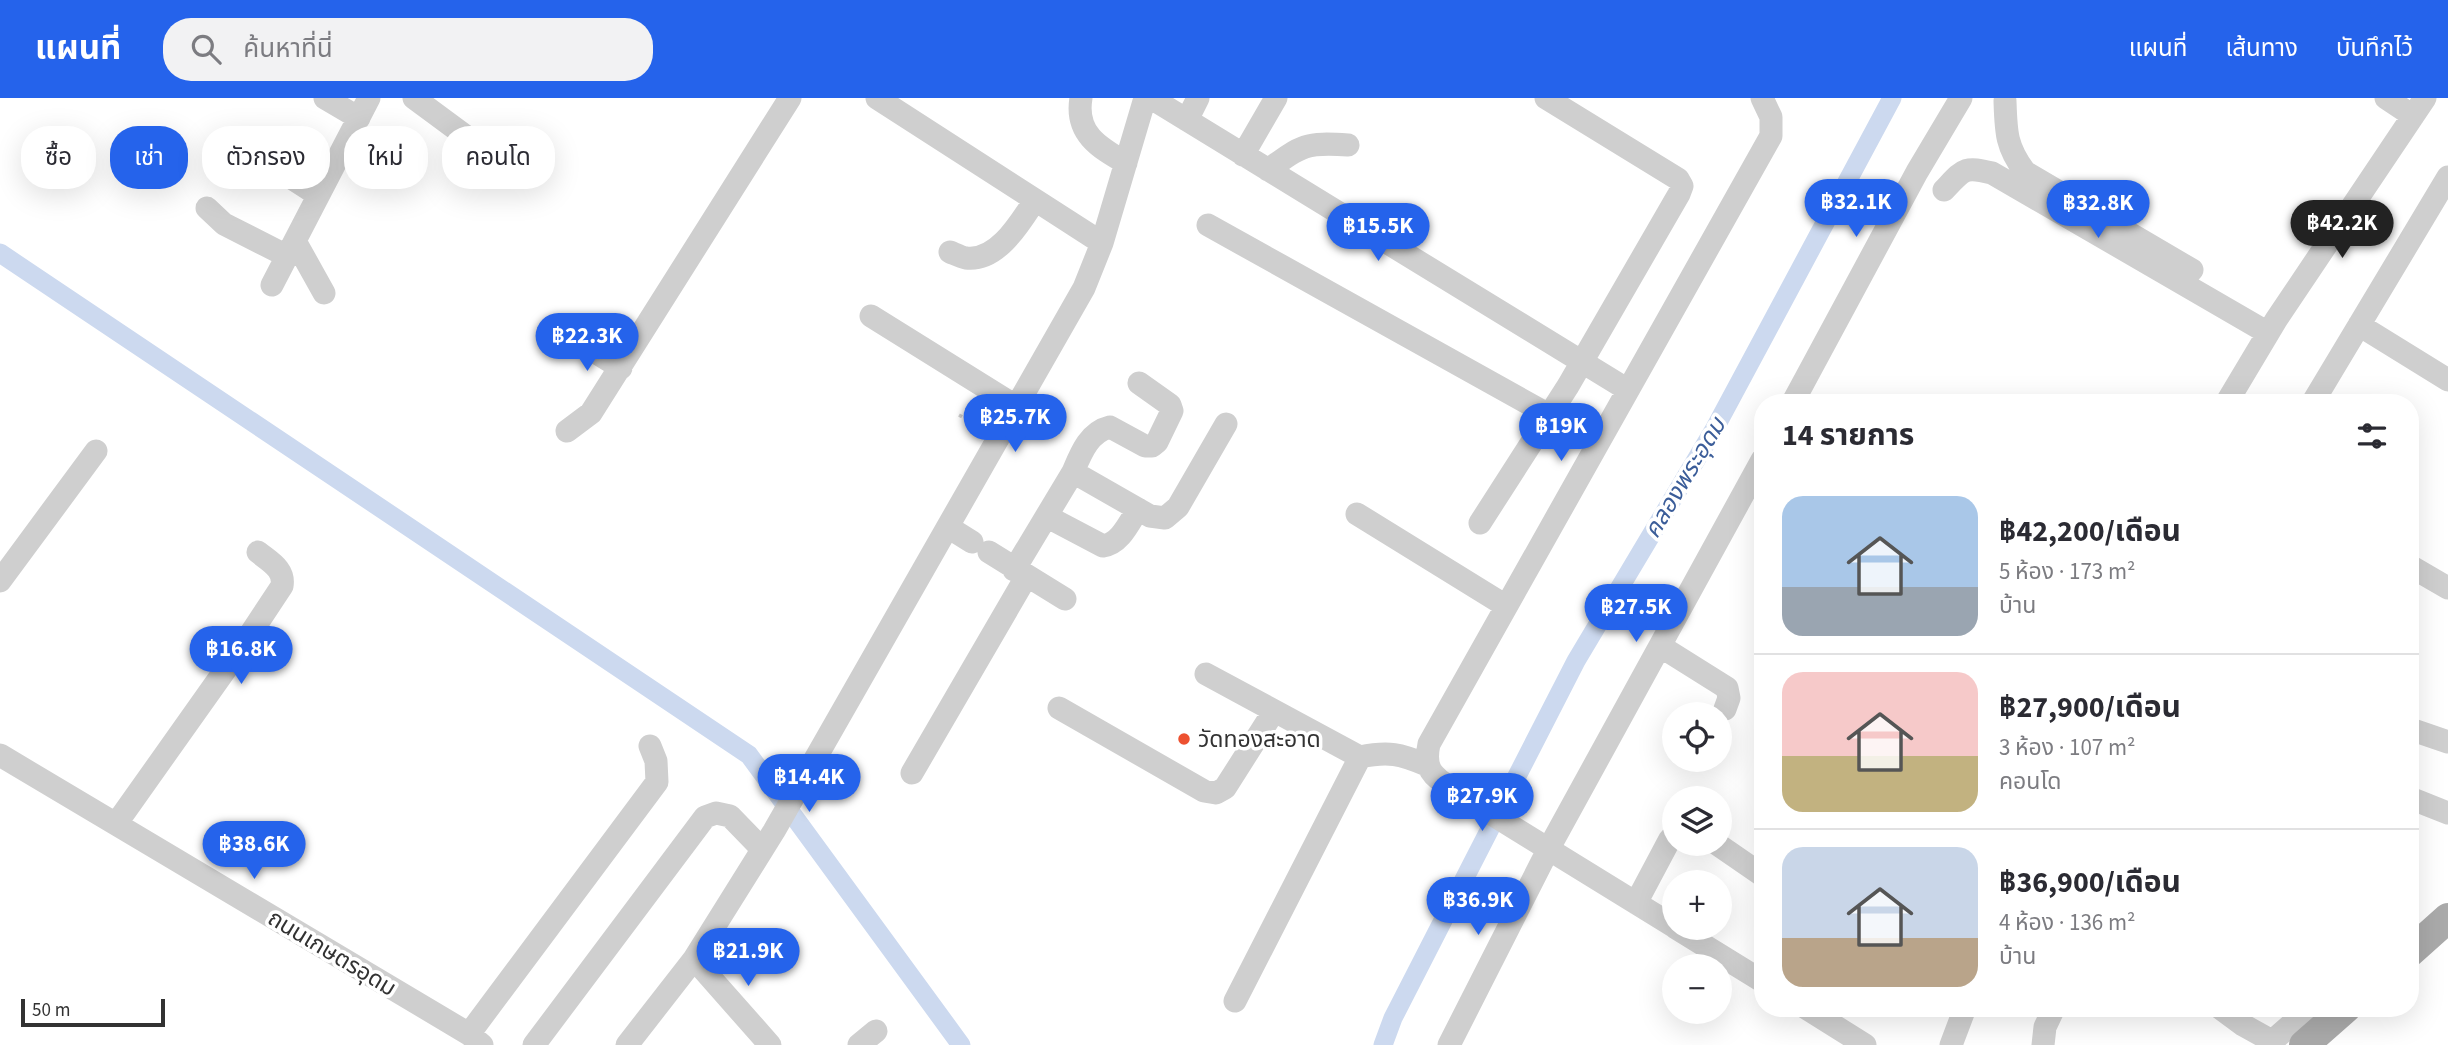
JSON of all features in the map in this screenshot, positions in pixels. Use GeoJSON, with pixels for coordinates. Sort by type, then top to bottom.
{"type":"FeatureCollection","features":[{"type":"Feature","properties":{"kind":"main road"},"geometry":{"type":"LineString","coordinates":[[2419,944],[2446,920]]}},
{"type":"Feature","properties":{"kind":"main road"},"geometry":{"type":"LineString","coordinates":[[2304,1045],[2336,1017]]}},
{"type":"Feature","properties":{"kind":"street"},"geometry":{"type":"LineString","coordinates":[[272,285],[364,108],[325,98]]}},
{"type":"Feature","properties":{"kind":"street"},"geometry":{"type":"LineString","coordinates":[[414,98],[452,126]]}},
{"type":"Feature","properties":{"kind":"street"},"geometry":{"type":"LineString","coordinates":[[566,431],[592,413],[790,98]]}},
{"type":"Feature","properties":{"kind":"street"},"geometry":{"type":"LineString","coordinates":[[877,98],[1102,243]]}},
{"type":"Feature","properties":{"kind":"street"},"geometry":{"type":"LineString","coordinates":[[1081,98],[1079,111],[1083,128],[1101,148],[1126,163]]}},
{"type":"Feature","properties":{"kind":"street"},"geometry":{"type":"LineString","coordinates":[[635,1042],[694,959],[768,840],[1084,288],[1102,243],[1145,98]]}},
{"type":"Feature","properties":{"kind":"street"},"geometry":{"type":"LineString","coordinates":[[1151,98],[1628,390]]}},
{"type":"Feature","properties":{"kind":"street"},"geometry":{"type":"LineString","coordinates":[[1186,120],[1198,98]]}},
{"type":"Feature","properties":{"kind":"street"},"geometry":{"type":"LineString","coordinates":[[1243,155],[1276,98]]}},
{"type":"Feature","properties":{"kind":"street"},"geometry":{"type":"LineString","coordinates":[[1480,523],[1581,362],[1682,187],[1678,179],[1546,98]]}},
{"type":"Feature","properties":{"kind":"street"},"geometry":{"type":"LineString","coordinates":[[1797,394],[1917,172],[1961,98]]}},
{"type":"Feature","properties":{"kind":"street"},"geometry":{"type":"LineString","coordinates":[[2232,394],[2272,326],[2419,107],[2386,98]]}},
{"type":"Feature","properties":{"kind":"street"},"geometry":{"type":"LineString","coordinates":[[1427,765],[1429,744],[1771,136],[1772,102]]}},
{"type":"Feature","properties":{"kind":"street"},"geometry":{"type":"LineString","coordinates":[[2005,102],[2007,140],[2013,156],[2025,172],[2272,326]]}},
{"type":"Feature","properties":{"kind":"street"},"geometry":{"type":"LineString","coordinates":[[1268,170],[1299,147],[1318,143],[1348,145]]}},
{"type":"Feature","properties":{"kind":"street"},"geometry":{"type":"LineString","coordinates":[[1944,190],[1961,172],[1972,168],[1992,173],[2272,326]]}},
{"type":"Feature","properties":{"kind":"street"},"geometry":{"type":"LineString","coordinates":[[2318,394],[2448,177]]}},
{"type":"Feature","properties":{"kind":"street"},"geometry":{"type":"LineString","coordinates":[[309,189],[318,195]]}},
{"type":"Feature","properties":{"kind":"street"},"geometry":{"type":"LineString","coordinates":[[950,252],[965,258],[992,250],[1014,230],[1035,200]]}},
{"type":"Feature","properties":{"kind":"street"},"geometry":{"type":"LineString","coordinates":[[206,208],[224,224],[291,249],[324,293]]}},
{"type":"Feature","properties":{"kind":"street"},"geometry":{"type":"LineString","coordinates":[[1208,225],[1549,415]]}},
{"type":"Feature","properties":{"kind":"street"},"geometry":{"type":"LineString","coordinates":[[871,316],[1017,407]]}},
{"type":"Feature","properties":{"kind":"street"},"geometry":{"type":"LineString","coordinates":[[2359,325],[2448,380]]}},
{"type":"Feature","properties":{"kind":"street"},"geometry":{"type":"LineString","coordinates":[[577,341],[621,368]]}},
{"type":"Feature","properties":{"kind":"street"},"geometry":{"type":"LineString","coordinates":[[912,773],[1088,442],[1100,429],[1110,427],[1145,446],[1152,446],[1157,442],[1172,411],[1170,405],[1139,383]]}},
{"type":"Feature","properties":{"kind":"street"},"geometry":{"type":"LineString","coordinates":[[1073,472],[1150,516],[1165,518],[1178,507],[1226,424]]}},
{"type":"Feature","properties":{"kind":"street"},"geometry":{"type":"LineString","coordinates":[[0,581],[96,452]]}},
{"type":"Feature","properties":{"kind":"street"},"geometry":{"type":"LineString","coordinates":[[1448,1045],[1539,843],[1660,646],[1754,475]]}},
{"type":"Feature","properties":{"kind":"street"},"geometry":{"type":"LineString","coordinates":[[1048,517],[1103,546],[1111,545],[1117,540],[1138,509]]}},
{"type":"Feature","properties":{"kind":"street"},"geometry":{"type":"LineString","coordinates":[[1357,514],[1506,606]]}},
{"type":"Feature","properties":{"kind":"street"},"geometry":{"type":"LineString","coordinates":[[948,527],[1065,599]]}},
{"type":"Feature","properties":{"kind":"street"},"geometry":{"type":"LineString","coordinates":[[116,824],[246,642],[282,586],[280,570],[258,552]]}},
{"type":"Feature","properties":{"kind":"street"},"geometry":{"type":"LineString","coordinates":[[2419,571],[2448,588]]}},
{"type":"Feature","properties":{"kind":"street"},"geometry":{"type":"LineString","coordinates":[[1660,646],[1727,688],[1728,702]]}},
{"type":"Feature","properties":{"kind":"street"},"geometry":{"type":"LineString","coordinates":[[1206,674],[1360,757],[1389,752],[1402,754],[1427,765],[1433,775],[1456,792],[1662,919]]}},
{"type":"Feature","properties":{"kind":"street"},"geometry":{"type":"LineString","coordinates":[[1059,708],[1204,791],[1216,793],[1226,788],[1273,711]]}},
{"type":"Feature","properties":{"kind":"street"},"geometry":{"type":"LineString","coordinates":[[2419,732],[2448,742]]}},
{"type":"Feature","properties":{"kind":"street"},"geometry":{"type":"LineString","coordinates":[[476,1040],[657,782],[656,761],[650,746]]}},
{"type":"Feature","properties":{"kind":"street","name":"ถนนเกษตรอุดม"},"geometry":{"type":"LineString","coordinates":[[0,755],[476,1040]]}},
{"type":"Feature","properties":{"kind":"street"},"geometry":{"type":"LineString","coordinates":[[1235,1001],[1360,757]]}},
{"type":"Feature","properties":{"kind":"street"},"geometry":{"type":"LineString","coordinates":[[2419,802],[2448,813]]}},
{"type":"Feature","properties":{"kind":"street"},"geometry":{"type":"LineString","coordinates":[[534,1045],[705,817],[716,813],[730,816],[768,840]]}},
{"type":"Feature","properties":{"kind":"street"},"geometry":{"type":"LineString","coordinates":[[1636,903],[1662,854]]}},
{"type":"Feature","properties":{"kind":"street"},"geometry":{"type":"LineString","coordinates":[[1732,854],[1754,869]]}},
{"type":"Feature","properties":{"kind":"street"},"geometry":{"type":"LineString","coordinates":[[2419,935],[2446,920]]}},
{"type":"Feature","properties":{"kind":"street"},"geometry":{"type":"LineString","coordinates":[[1696,940],[1754,976]]}},
{"type":"Feature","properties":{"kind":"street"},"geometry":{"type":"LineString","coordinates":[[694,959],[770,1045]]}},
{"type":"Feature","properties":{"kind":"street"},"geometry":{"type":"LineString","coordinates":[[1820,1017],[1865,1045]]}},
{"type":"Feature","properties":{"kind":"street"},"geometry":{"type":"LineString","coordinates":[[1951,1045],[1962,1017]]}},
{"type":"Feature","properties":{"kind":"street"},"geometry":{"type":"LineString","coordinates":[[2043,1045],[2045,1027],[2050,1017]]}},
{"type":"Feature","properties":{"kind":"street"},"geometry":{"type":"LineString","coordinates":[[2232,1017],[2270,1043],[2300,1017]]}},
{"type":"Feature","properties":{"kind":"waterway","name":"คลองพระอุดม"},"geometry":{"type":"LineString","coordinates":[[1383,1045],[1393,1018],[1576,661],[1715,428],[1892,98]]}},
{"type":"Feature","properties":{"kind":"waterway"},"geometry":{"type":"LineString","coordinates":[[0,253],[749,755],[961,1045]]}},
{"type":"Feature","properties":{"kind":"place","name":"วัดทองสะอาด"},"geometry":{"type":"Point","coordinates":[1184,739]}}]}
